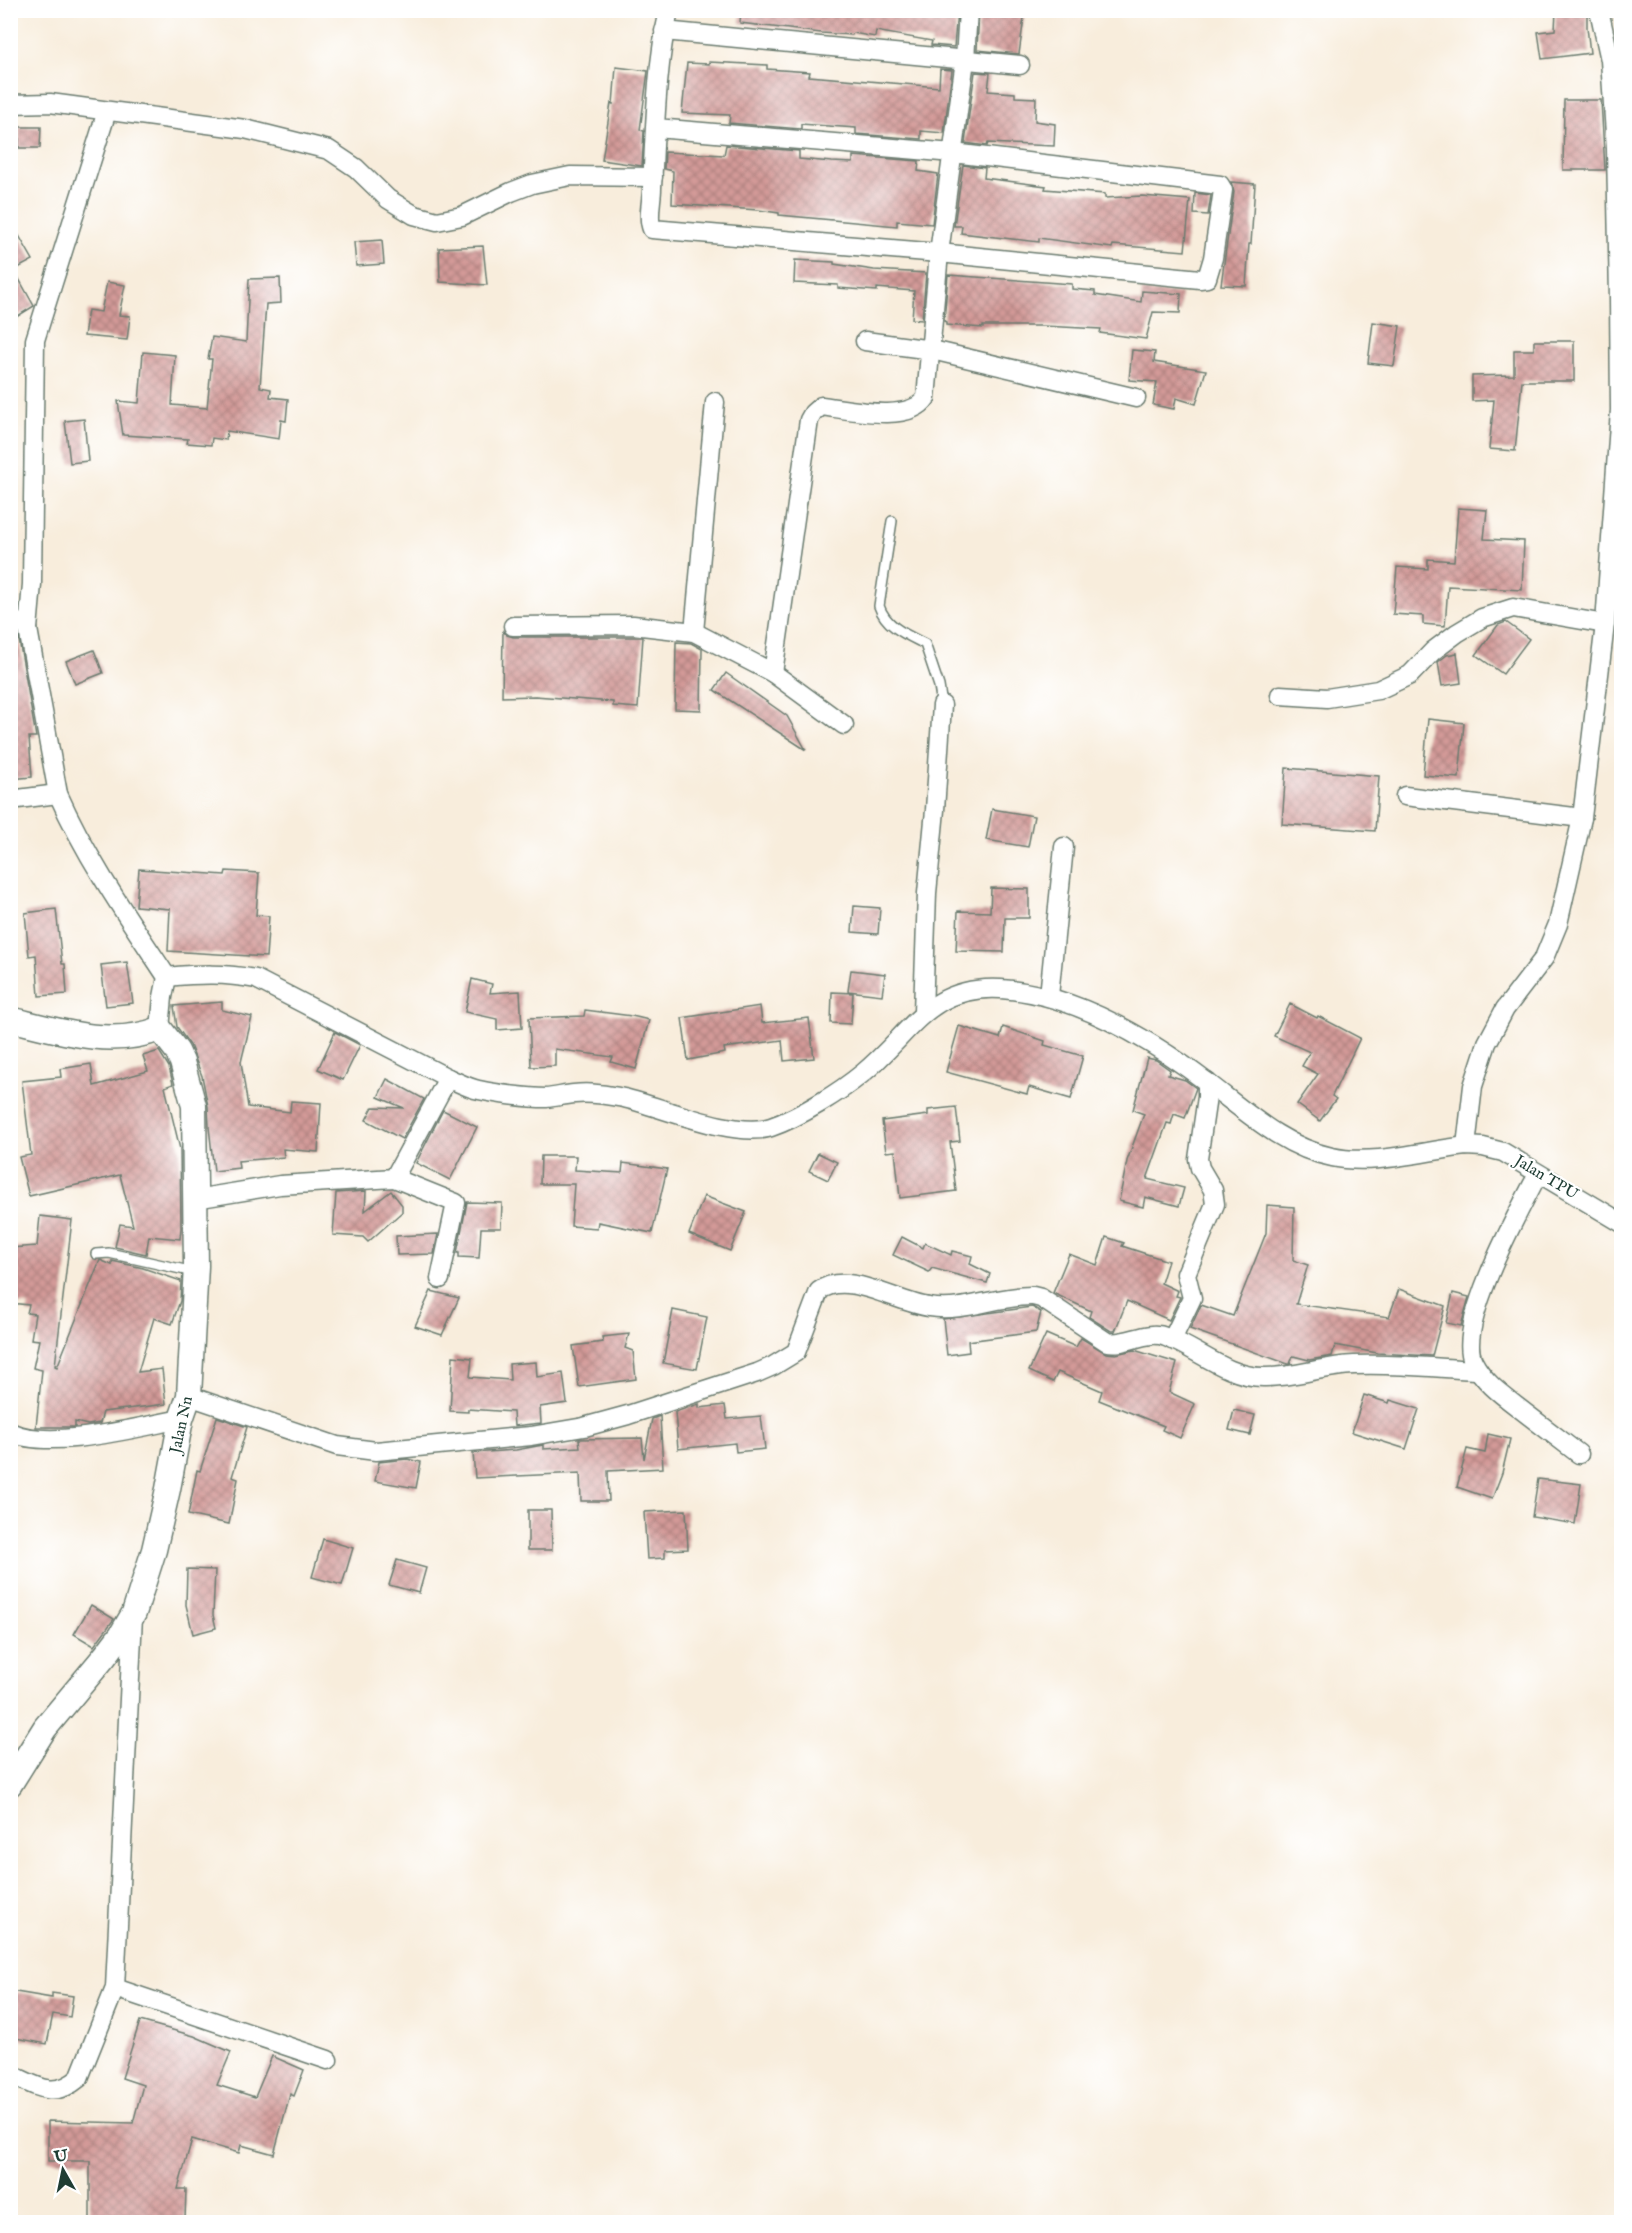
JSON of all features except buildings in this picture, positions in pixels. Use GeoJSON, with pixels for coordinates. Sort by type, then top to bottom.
{"type":"FeatureCollection","features":[{"type":"Feature","properties":{"kind":"street"},"geometry":{"type":"LineString","coordinates":[[656,128],[953,153],[1220,185],[1223,190],[1213,258],[1207,278],[1204,279],[939,253],[652,229],[650,224],[656,128],[664,31],[669,10]]}},
{"type":"Feature","properties":{"kind":"street"},"geometry":{"type":"LineString","coordinates":[[773,673],[809,420],[813,412],[821,406],[892,414],[903,413],[918,407],[926,398],[939,253],[953,153],[968,10]]}},
{"type":"Feature","properties":{"kind":"street"},"geometry":{"type":"LineString","coordinates":[[1466,1146],[1473,1086],[1487,1043],[1505,1009],[1544,958],[1558,924],[1582,818],[1605,624],[1620,410],[1616,62],[1599,10]]}},
{"type":"Feature","properties":{"kind":"street"},"geometry":{"type":"LineString","coordinates":[[664,31],[1020,65]]}},
{"type":"Feature","properties":{"kind":"street"},"geometry":{"type":"LineString","coordinates":[[10,104],[50,103],[245,129],[329,150],[356,168],[388,199],[414,215],[437,221],[462,216],[510,192],[532,184],[570,176],[653,177]]}},
{"type":"Feature","properties":{"kind":"street"},"geometry":{"type":"LineString","coordinates":[[10,1019],[84,1037],[147,1034],[160,1029],[162,997],[167,977],[114,898],[69,820],[58,794],[27,629],[33,584],[35,340],[107,111]]}},
{"type":"Feature","properties":{"kind":"street"},"geometry":{"type":"LineString","coordinates":[[866,341],[932,350],[1136,399]]}},
{"type":"Feature","properties":{"kind":"street"},"geometry":{"type":"LineString","coordinates":[[694,633],[715,402]]}},
{"type":"Feature","properties":{"kind":"street"},"geometry":{"type":"LineString","coordinates":[[1280,695],[1327,698],[1378,690],[1410,675],[1433,651],[1456,633],[1482,618],[1513,608],[1605,624]]}},
{"type":"Feature","properties":{"kind":"street"},"geometry":{"type":"LineString","coordinates":[[10,619],[24,625],[27,629]]}},
{"type":"Feature","properties":{"kind":"street"},"geometry":{"type":"LineString","coordinates":[[513,626],[633,625],[694,633],[773,673],[844,725]]}},
{"type":"Feature","properties":{"kind":"street"},"geometry":{"type":"LineString","coordinates":[[923,1012],[927,893],[942,705]]}},
{"type":"Feature","properties":{"kind":"street"},"geometry":{"type":"LineString","coordinates":[[10,800],[58,794]]}},
{"type":"Feature","properties":{"kind":"street"},"geometry":{"type":"LineString","coordinates":[[1405,796],[1582,818]]}},
{"type":"Feature","properties":{"kind":"street"},"geometry":{"type":"LineString","coordinates":[[1049,996],[1064,847]]}},
{"type":"Feature","properties":{"kind":"street","name":"Jalan TPU"},"geometry":{"type":"LineString","coordinates":[[167,977],[207,973],[230,974],[256,979],[448,1078],[477,1090],[546,1098],[577,1093],[598,1094],[625,1098],[704,1122],[731,1127],[770,1128],[833,1095],[864,1073],[923,1012],[951,995],[975,989],[1001,989],[1049,996],[1134,1032],[1293,1143],[1328,1157],[1352,1161],[1466,1146],[1483,1147],[1503,1152],[1620,1221]]}},
{"type":"Feature","properties":{"kind":"street","name":"Jalan Nn"},"geometry":{"type":"LineString","coordinates":[[10,1784],[45,1728],[105,1656],[134,1613],[154,1550],[171,1478],[185,1407],[196,1272],[194,1106],[182,1062],[177,1051],[160,1029]]}},
{"type":"Feature","properties":{"kind":"street"},"geometry":{"type":"LineString","coordinates":[[394,1178],[448,1078]]}},
{"type":"Feature","properties":{"kind":"street"},"geometry":{"type":"LineString","coordinates":[[1172,1340],[1192,1298],[1192,1289],[1187,1283],[1186,1274],[1215,1204],[1213,1190],[1200,1168],[1198,1159],[1208,1097],[1207,1082]]}},
{"type":"Feature","properties":{"kind":"street"},"geometry":{"type":"LineString","coordinates":[[1538,1173],[1480,1296],[1471,1345],[1472,1358],[1478,1370],[1492,1386],[1579,1454]]}},
{"type":"Feature","properties":{"kind":"street"},"geometry":{"type":"LineString","coordinates":[[195,1199],[280,1185],[394,1178],[456,1203],[440,1279]]}},
{"type":"Feature","properties":{"kind":"street"},"geometry":{"type":"LineString","coordinates":[[10,1432],[21,1437],[71,1439],[185,1407],[337,1446],[376,1451],[531,1436],[584,1427],[737,1380],[787,1359],[796,1352],[819,1291],[834,1283],[870,1289],[929,1308],[1033,1296],[1041,1298],[1107,1342],[1120,1343],[1156,1335],[1165,1336],[1232,1371],[1248,1376],[1286,1376],[1355,1365],[1478,1370]]}},
{"type":"Feature","properties":{"kind":"street"},"geometry":{"type":"LineString","coordinates":[[10,2074],[45,2090],[57,2090],[69,2086],[79,2078],[115,1988],[134,1613]]}},
{"type":"Feature","properties":{"kind":"street"},"geometry":{"type":"LineString","coordinates":[[115,1988],[328,2060]]}},
{"type":"Feature","properties":{"kind":"lane"},"geometry":{"type":"LineString","coordinates":[[891,521],[879,606],[882,616],[898,631],[925,644],[939,686],[942,705]]}},
{"type":"Feature","properties":{"kind":"lane"},"geometry":{"type":"LineString","coordinates":[[96,1254],[109,1253],[196,1272]]}}]}
